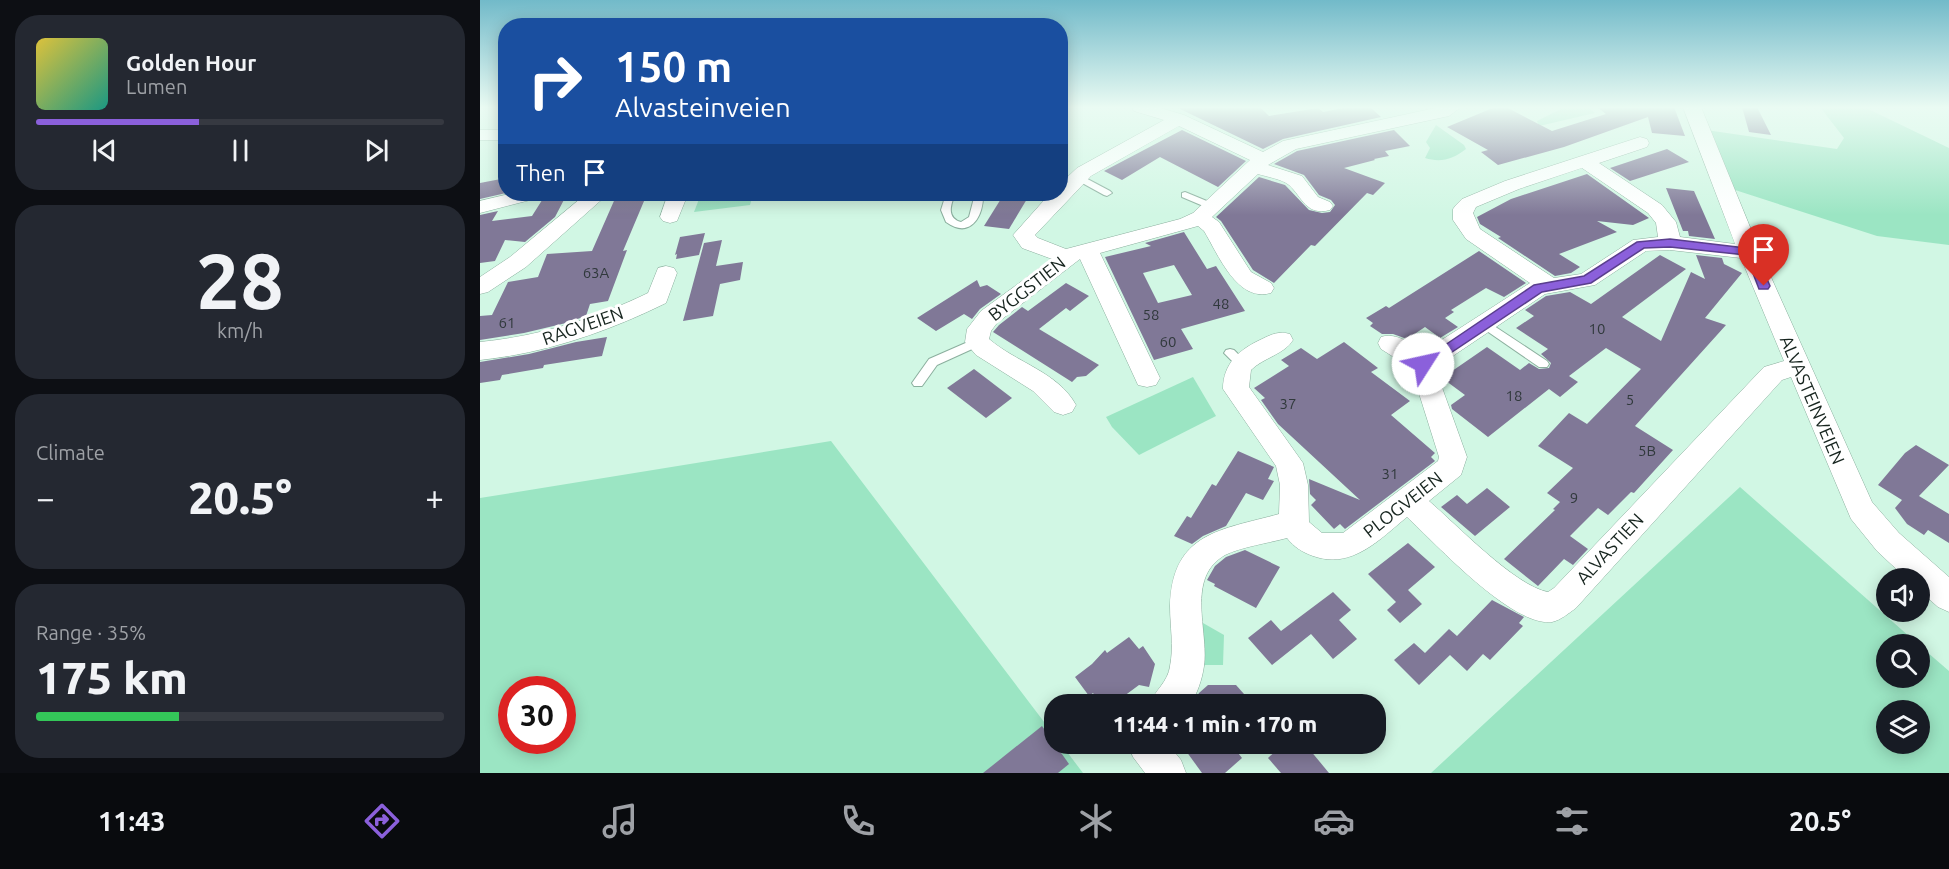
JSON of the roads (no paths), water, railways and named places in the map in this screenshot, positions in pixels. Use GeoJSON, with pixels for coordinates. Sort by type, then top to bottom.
{"type":"FeatureCollection","features":[{"type":"Feature","properties":{"kind":"street"},"geometry":{"type":"LineString","coordinates":[[1068,188],[1084,172],[1139,143]]}},
{"type":"Feature","properties":{"kind":"street"},"geometry":{"type":"LineString","coordinates":[[1222,143],[1295,180],[1311,201],[1323,206]]}},
{"type":"Feature","properties":{"kind":"street","name":"BYGGSTIEN"},"geometry":{"type":"LineString","coordinates":[[1063,405],[1042,384],[985,349],[978,342],[979,329],[989,317],[1078,253],[1104,244],[1187,224],[1206,212],[1259,163],[1290,145],[1299,143]]}},
{"type":"Feature","properties":{"kind":"street"},"geometry":{"type":"LineString","coordinates":[[1548,285],[1473,234],[1462,216],[1463,209],[1469,203],[1502,189],[1640,143]]}},
{"type":"Feature","properties":{"kind":"street","name":"ALVASTEINVEIEN"},"geometry":{"type":"LineString","coordinates":[[1706,143],[1798,366],[1861,510],[1888,542],[1949,597]]}},
{"type":"Feature","properties":{"kind":"street"},"geometry":{"type":"LineString","coordinates":[[1585,162],[1655,208],[1666,222],[1670,243]]}},
{"type":"Feature","properties":{"kind":"street"},"geometry":{"type":"LineString","coordinates":[[480,207],[504,201]]}},
{"type":"Feature","properties":{"kind":"street"},"geometry":{"type":"LineString","coordinates":[[480,287],[505,272],[590,201]]}},
{"type":"Feature","properties":{"kind":"street"},"geometry":{"type":"LineString","coordinates":[[670,217],[676,201]]}},
{"type":"Feature","properties":{"kind":"street"},"geometry":{"type":"LineString","coordinates":[[1056,201],[1024,235],[1030,243],[1078,253]]}},
{"type":"Feature","properties":{"kind":"street"},"geometry":{"type":"LineString","coordinates":[[1206,212],[1212,227],[1243,278],[1263,288]]}},
{"type":"Feature","properties":{"kind":"street"},"geometry":{"type":"LineString","coordinates":[[1390,343],[1423,364],[1539,288],[1587,280],[1641,245],[1670,243],[1750,252]]}},
{"type":"Feature","properties":{"kind":"street","name":"BYGGSTIEN"},"geometry":{"type":"LineString","coordinates":[[1078,253],[1147,378]]}},
{"type":"Feature","properties":{"kind":"street"},"geometry":{"type":"LineString","coordinates":[[480,273],[505,272]]}},
{"type":"Feature","properties":{"kind":"street","name":"RAGVEIEN"},"geometry":{"type":"LineString","coordinates":[[480,351],[545,340],[608,320],[658,298],[666,273]]}},
{"type":"Feature","properties":{"kind":"street"},"geometry":{"type":"LineString","coordinates":[[1176,694],[1180,689],[1186,672],[1187,592],[1190,573],[1195,563],[1217,544],[1294,523],[1293,474],[1289,463],[1236,389],[1235,377],[1235,358],[1281,340]]}},
{"type":"Feature","properties":{"kind":"street","name":"PLOGVEIEN"},"geometry":{"type":"LineString","coordinates":[[1294,523],[1309,542],[1332,549],[1344,548],[1451,467],[1453,462],[1425,383],[1423,364]]}},
{"type":"Feature","properties":{"kind":"street","name":"ALVASTIEN"},"geometry":{"type":"LineString","coordinates":[[1408,500],[1506,588],[1538,607],[1551,607],[1565,598],[1773,373],[1798,366]]}},
{"type":"Feature","properties":{"kind":"street"},"geometry":{"type":"LineString","coordinates":[[1154,754],[1168,773]]}},
{"type":"Feature","properties":{"kind":"lane"},"geometry":{"type":"LineString","coordinates":[[1078,177],[1107,193]]}},
{"type":"Feature","properties":{"kind":"lane"},"geometry":{"type":"LineString","coordinates":[[1185,195],[1206,212]]}},
{"type":"Feature","properties":{"kind":"lane"},"geometry":{"type":"LineString","coordinates":[[948,201],[946,215],[950,222],[958,225],[968,224],[973,219],[978,201]]}},
{"type":"Feature","properties":{"kind":"lane"},"geometry":{"type":"LineString","coordinates":[[1485,324],[1543,364]]}},
{"type":"Feature","properties":{"kind":"lane"},"geometry":{"type":"LineString","coordinates":[[918,383],[933,362],[978,342]]}}]}
